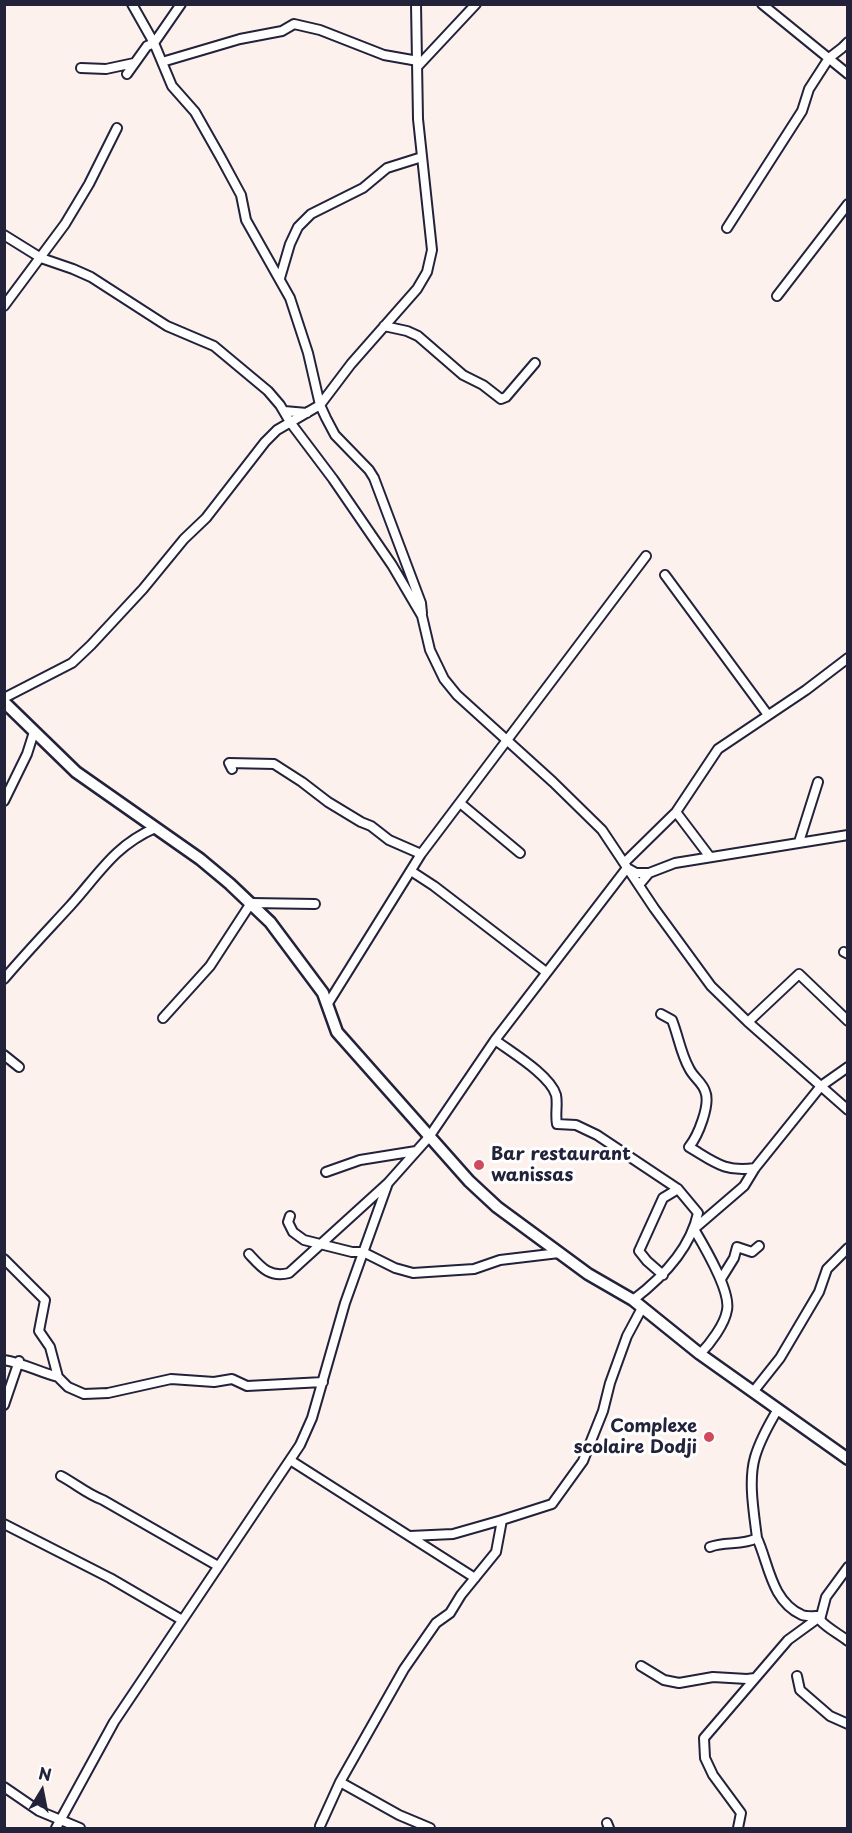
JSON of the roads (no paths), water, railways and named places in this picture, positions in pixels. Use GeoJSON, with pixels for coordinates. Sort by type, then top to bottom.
{"type":"FeatureCollection","features":[{"type":"Feature","properties":{"kind":"main road"},"geometry":{"type":"LineString","coordinates":[[4,700],[76,772],[200,859],[251,903],[283,938],[323,993],[337,1032],[429,1137],[497,1208],[588,1274],[633,1300],[700,1354],[848,1459]]}},
{"type":"Feature","properties":{"kind":"street"},"geometry":{"type":"LineString","coordinates":[[132,4],[144,22],[172,86],[195,112],[241,195],[246,220],[290,298],[308,353],[320,405],[335,435],[369,470],[378,486],[421,603],[430,650],[444,680],[456,695],[553,782],[602,830],[711,986],[748,1023],[848,1110]]}},
{"type":"Feature","properties":{"kind":"street"},"geometry":{"type":"LineString","coordinates":[[127,74],[147,46],[154,43],[181,4]]}},
{"type":"Feature","properties":{"kind":"street"},"geometry":{"type":"LineString","coordinates":[[4,700],[72,663],[92,645],[143,589],[184,539],[206,518],[265,442],[277,430],[320,405],[351,364],[417,289],[427,272],[432,250],[418,119],[416,4]]}},
{"type":"Feature","properties":{"kind":"street"},"geometry":{"type":"LineString","coordinates":[[418,63],[476,4]]}},
{"type":"Feature","properties":{"kind":"street"},"geometry":{"type":"LineString","coordinates":[[762,4],[848,74]]}},
{"type":"Feature","properties":{"kind":"street"},"geometry":{"type":"LineString","coordinates":[[162,62],[240,39],[282,31],[294,24],[320,30],[384,55],[418,63]]}},
{"type":"Feature","properties":{"kind":"street"},"geometry":{"type":"LineString","coordinates":[[727,228],[802,111],[809,89],[829,58],[848,42]]}},
{"type":"Feature","properties":{"kind":"street"},"geometry":{"type":"LineString","coordinates":[[81,68],[106,69],[134,63]]}},
{"type":"Feature","properties":{"kind":"street"},"geometry":{"type":"LineString","coordinates":[[4,306],[65,224],[89,184],[117,128]]}},
{"type":"Feature","properties":{"kind":"street"},"geometry":{"type":"LineString","coordinates":[[279,278],[298,227],[311,214],[363,188],[387,168],[422,157]]}},
{"type":"Feature","properties":{"kind":"street"},"geometry":{"type":"LineString","coordinates":[[777,296],[848,204]]}},
{"type":"Feature","properties":{"kind":"street"},"geometry":{"type":"LineString","coordinates":[[4,235],[41,258],[91,277],[167,326],[214,346],[267,392],[284,411],[333,479],[392,565],[422,616]]}},
{"type":"Feature","properties":{"kind":"street"},"geometry":{"type":"LineString","coordinates":[[384,326],[418,336],[464,375],[483,385],[501,399],[506,397],[536,363]]}},
{"type":"Feature","properties":{"kind":"street"},"geometry":{"type":"LineString","coordinates":[[284,411],[307,413]]}},
{"type":"Feature","properties":{"kind":"street"},"geometry":{"type":"LineString","coordinates":[[327,1005],[422,854],[646,556]]}},
{"type":"Feature","properties":{"kind":"street"},"geometry":{"type":"LineString","coordinates":[[665,575],[768,714]]}},
{"type":"Feature","properties":{"kind":"street"},"geometry":{"type":"LineString","coordinates":[[249,1254],[264,1270],[276,1275],[292,1270],[388,1183],[429,1137],[495,1040],[625,865],[676,812],[718,749],[806,690],[848,658]]}},
{"type":"Feature","properties":{"kind":"street"},"geometry":{"type":"LineString","coordinates":[[4,801],[27,754],[34,732]]}},
{"type":"Feature","properties":{"kind":"street"},"geometry":{"type":"LineString","coordinates":[[232,769],[229,763],[274,764],[328,802],[371,826],[389,840],[422,854]]}},
{"type":"Feature","properties":{"kind":"street"},"geometry":{"type":"LineString","coordinates":[[799,842],[818,782]]}},
{"type":"Feature","properties":{"kind":"street"},"geometry":{"type":"LineString","coordinates":[[460,803],[520,853]]}},
{"type":"Feature","properties":{"kind":"street"},"geometry":{"type":"LineString","coordinates":[[676,812],[710,857]]}},
{"type":"Feature","properties":{"kind":"street"},"geometry":{"type":"LineString","coordinates":[[4,980],[114,854],[127,843],[155,828]]}},
{"type":"Feature","properties":{"kind":"street"},"geometry":{"type":"LineString","coordinates":[[625,865],[636,873],[649,873],[675,863],[848,835]]}},
{"type":"Feature","properties":{"kind":"street"},"geometry":{"type":"LineString","coordinates":[[411,871],[546,972]]}},
{"type":"Feature","properties":{"kind":"street"},"geometry":{"type":"LineString","coordinates":[[639,885],[649,873]]}},
{"type":"Feature","properties":{"kind":"street"},"geometry":{"type":"LineString","coordinates":[[164,1018],[210,966],[251,903],[315,904]]}},
{"type":"Feature","properties":{"kind":"street"},"geometry":{"type":"LineString","coordinates":[[748,1023],[799,974],[848,1021]]}},
{"type":"Feature","properties":{"kind":"street"},"geometry":{"type":"LineString","coordinates":[[661,1014],[672,1020],[688,1068],[707,1095],[707,1105],[702,1121],[689,1147],[725,1168],[739,1170],[755,1168]]}},
{"type":"Feature","properties":{"kind":"street"},"geometry":{"type":"LineString","coordinates":[[495,1040],[539,1074],[553,1089],[557,1124],[576,1125],[597,1135],[678,1189],[698,1213],[694,1229],[679,1256],[663,1275],[633,1300]]}},
{"type":"Feature","properties":{"kind":"street"},"geometry":{"type":"LineString","coordinates":[[4,1055],[19,1067]]}},
{"type":"Feature","properties":{"kind":"street"},"geometry":{"type":"LineString","coordinates":[[694,1229],[744,1186],[755,1168],[821,1086],[848,1067]]}},
{"type":"Feature","properties":{"kind":"street"},"geometry":{"type":"LineString","coordinates":[[326,1172],[360,1160],[416,1151]]}},
{"type":"Feature","properties":{"kind":"street"},"geometry":{"type":"LineString","coordinates":[[59,1825],[114,1722],[290,1460],[305,1433],[323,1382],[345,1303],[388,1183]]}},
{"type":"Feature","properties":{"kind":"street"},"geometry":{"type":"LineString","coordinates":[[663,1275],[646,1261],[639,1251],[663,1198],[678,1189]]}},
{"type":"Feature","properties":{"kind":"street"},"geometry":{"type":"LineString","coordinates":[[290,1216],[289,1224],[304,1240],[352,1252],[363,1252],[401,1270],[419,1273],[474,1269],[500,1260],[559,1253]]}},
{"type":"Feature","properties":{"kind":"street"},"geometry":{"type":"LineString","coordinates":[[694,1229],[721,1279],[728,1310],[711,1343],[700,1354]]}},
{"type":"Feature","properties":{"kind":"street"},"geometry":{"type":"LineString","coordinates":[[721,1279],[734,1258],[737,1247],[752,1252],[759,1246]]}},
{"type":"Feature","properties":{"kind":"street"},"geometry":{"type":"LineString","coordinates":[[753,1392],[780,1358],[819,1292],[827,1269],[848,1248]]}},
{"type":"Feature","properties":{"kind":"street"},"geometry":{"type":"LineString","coordinates":[[4,1259],[45,1300],[39,1331],[51,1347],[58,1377]]}},
{"type":"Feature","properties":{"kind":"street"},"geometry":{"type":"LineString","coordinates":[[408,1536],[453,1534],[552,1504],[583,1461],[603,1411],[610,1383],[627,1336],[642,1308]]}},
{"type":"Feature","properties":{"kind":"street"},"geometry":{"type":"LineString","coordinates":[[4,1360],[19,1362],[34,1370],[58,1377],[72,1389],[87,1394],[108,1393],[171,1379],[214,1382],[232,1379],[248,1386],[323,1382]]}},
{"type":"Feature","properties":{"kind":"street"},"geometry":{"type":"LineString","coordinates":[[4,1405],[19,1362]]}},
{"type":"Feature","properties":{"kind":"street"},"geometry":{"type":"LineString","coordinates":[[778,1409],[759,1446],[753,1467],[752,1503],[757,1538],[766,1557],[768,1572],[781,1598],[803,1616],[821,1616]]}},
{"type":"Feature","properties":{"kind":"street"},"geometry":{"type":"LineString","coordinates":[[290,1460],[475,1578]]}},
{"type":"Feature","properties":{"kind":"street"},"geometry":{"type":"LineString","coordinates":[[61,1476],[88,1494],[103,1500],[218,1566]]}},
{"type":"Feature","properties":{"kind":"street"},"geometry":{"type":"LineString","coordinates":[[320,1826],[340,1782],[404,1669],[436,1623],[450,1612],[496,1552],[502,1520]]}},
{"type":"Feature","properties":{"kind":"street"},"geometry":{"type":"LineString","coordinates":[[4,1524],[110,1578],[182,1620]]}},
{"type":"Feature","properties":{"kind":"street"},"geometry":{"type":"LineString","coordinates":[[710,1547],[721,1543],[750,1542],[757,1538]]}},
{"type":"Feature","properties":{"kind":"street"},"geometry":{"type":"LineString","coordinates":[[848,1567],[826,1597],[819,1620],[848,1641]]}},
{"type":"Feature","properties":{"kind":"street"},"geometry":{"type":"LineString","coordinates":[[738,1828],[741,1813],[713,1775],[705,1758],[704,1738],[739,1694],[757,1677],[788,1640],[821,1616]]}},
{"type":"Feature","properties":{"kind":"street"},"geometry":{"type":"LineString","coordinates":[[641,1666],[664,1680],[679,1683],[713,1677],[747,1679],[757,1677]]}},
{"type":"Feature","properties":{"kind":"street"},"geometry":{"type":"LineString","coordinates":[[797,1676],[800,1689],[808,1697],[830,1716],[848,1724]]}},
{"type":"Feature","properties":{"kind":"street"},"geometry":{"type":"LineString","coordinates":[[340,1782],[399,1815],[430,1828]]}},
{"type":"Feature","properties":{"kind":"street"},"geometry":{"type":"LineString","coordinates":[[4,1787],[59,1825],[80,1828]]}},
{"type":"Feature","properties":{"kind":"place","name":"Bar restaurant wanissas"},"geometry":{"type":"Point","coordinates":[479,1165]}},
{"type":"Feature","properties":{"kind":"place","name":"Complexe scolaire Dodji"},"geometry":{"type":"Point","coordinates":[709,1437]}}]}
